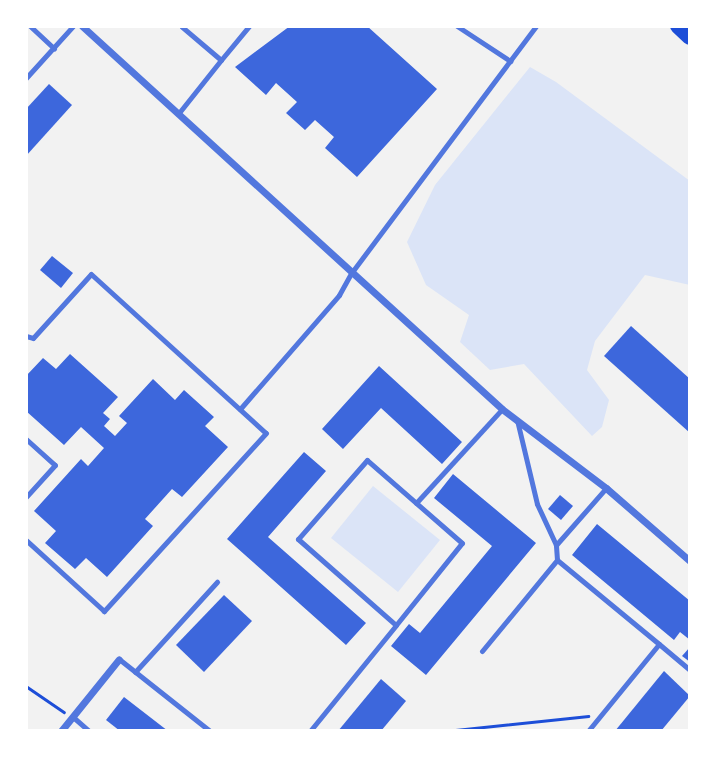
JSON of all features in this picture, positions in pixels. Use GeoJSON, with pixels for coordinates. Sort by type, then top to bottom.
{"type":"FeatureCollection","features":[{"type":"Feature","properties":{"kind":"main road"},"geometry":{"type":"LineString","coordinates":[[678,26],[690,37]]}},
{"type":"Feature","properties":{"kind":"street"},"geometry":{"type":"LineString","coordinates":[[83,27],[502,409],[606,488],[690,561]]}},
{"type":"Feature","properties":{"kind":"street"},"geometry":{"type":"LineString","coordinates":[[61,731],[119,659]]}},
{"type":"Feature","properties":{"kind":"lane"},"geometry":{"type":"LineString","coordinates":[[30,26],[54,48]]}},
{"type":"Feature","properties":{"kind":"lane"},"geometry":{"type":"LineString","coordinates":[[26,78],[73,26]]}},
{"type":"Feature","properties":{"kind":"lane"},"geometry":{"type":"LineString","coordinates":[[181,26],[221,60]]}},
{"type":"Feature","properties":{"kind":"lane"},"geometry":{"type":"LineString","coordinates":[[178,114],[249,26]]}},
{"type":"Feature","properties":{"kind":"lane"},"geometry":{"type":"LineString","coordinates":[[457,26],[510,61]]}},
{"type":"Feature","properties":{"kind":"lane"},"geometry":{"type":"LineString","coordinates":[[240,409],[339,295],[352,272],[536,26]]}},
{"type":"Feature","properties":{"kind":"lane"},"geometry":{"type":"LineString","coordinates":[[26,337],[33,338],[91,274],[266,433],[104,611],[26,540]]}},
{"type":"Feature","properties":{"kind":"lane"},"geometry":{"type":"LineString","coordinates":[[416,503],[502,409]]}},
{"type":"Feature","properties":{"kind":"lane"},"geometry":{"type":"LineString","coordinates":[[482,651],[557,560],[556,545],[537,504],[517,420]]}},
{"type":"Feature","properties":{"kind":"lane"},"geometry":{"type":"LineString","coordinates":[[26,439],[55,465],[26,497]]}},
{"type":"Feature","properties":{"kind":"lane"},"geometry":{"type":"LineString","coordinates":[[310,731],[396,625],[462,543],[367,460],[298,539],[396,625]]}},
{"type":"Feature","properties":{"kind":"lane"},"geometry":{"type":"LineString","coordinates":[[556,545],[606,488]]}},
{"type":"Feature","properties":{"kind":"lane"},"geometry":{"type":"LineString","coordinates":[[557,560],[690,670]]}},
{"type":"Feature","properties":{"kind":"lane"},"geometry":{"type":"LineString","coordinates":[[135,672],[217,582]]}},
{"type":"Feature","properties":{"kind":"lane"},"geometry":{"type":"LineString","coordinates":[[588,731],[659,644]]}},
{"type":"Feature","properties":{"kind":"lane"},"geometry":{"type":"LineString","coordinates":[[119,659],[210,731]]}},
{"type":"Feature","properties":{"kind":"lane"},"geometry":{"type":"LineString","coordinates":[[73,717],[89,731]]}},
{"type":"Feature","properties":{"kind":"path"},"geometry":{"type":"LineString","coordinates":[[26,686],[45,702],[73,717]]}},
{"type":"Feature","properties":{"kind":"path"},"geometry":{"type":"LineString","coordinates":[[446,731],[601,715]]}},
{"type":"Feature","properties":{"kind":"shaded area"},"geometry":{"type":"Polygon","coordinates":[[[530,67],[556,82],[690,181],[690,285],[645,275],[595,341],[587,370],[609,400],[602,427],[592,436],[524,364],[490,370],[460,342],[469,315],[426,285],[407,242],[435,185],[530,67]]]}},
{"type":"Feature","properties":{"kind":"shaded area"},"geometry":{"type":"Polygon","coordinates":[[[373,486],[440,540],[398,592],[331,538],[373,486]]]}},
{"type":"Feature","properties":{"kind":"building"},"geometry":{"type":"Polygon","coordinates":[[[290,26],[367,26],[437,89],[357,177],[325,148],[334,137],[315,120],[305,130],[286,113],[297,102],[276,83],[266,95],[235,67],[290,26]]]}},
{"type":"Feature","properties":{"kind":"building"},"geometry":{"type":"Polygon","coordinates":[[[49,84],[72,105],[26,156],[26,109],[49,84]]]}},
{"type":"Feature","properties":{"kind":"building"},"geometry":{"type":"Polygon","coordinates":[[[52,256],[73,273],[61,288],[40,270],[52,256]]]}},
{"type":"Feature","properties":{"kind":"building"},"geometry":{"type":"Polygon","coordinates":[[[631,326],[690,379],[690,433],[604,356],[631,326]]]}},
{"type":"Feature","properties":{"kind":"building"},"geometry":{"type":"Polygon","coordinates":[[[70,354],[118,397],[103,413],[110,419],[104,426],[115,436],[127,423],[119,416],[153,379],[175,400],[184,390],[214,417],[205,426],[228,447],[182,497],[172,489],[145,519],[153,526],[107,577],[86,558],[75,569],[45,543],[56,531],[34,511],[81,459],[88,466],[104,448],[81,427],[64,445],[26,411],[26,376],[43,358],[56,369],[70,354]]]}},
{"type":"Feature","properties":{"kind":"building"},"geometry":{"type":"Polygon","coordinates":[[[379,366],[462,442],[442,464],[381,408],[343,449],[322,429],[379,366]]]}},
{"type":"Feature","properties":{"kind":"building"},"geometry":{"type":"Polygon","coordinates":[[[304,452],[326,471],[268,537],[366,623],[346,645],[227,539],[304,452]]]}},
{"type":"Feature","properties":{"kind":"building"},"geometry":{"type":"Polygon","coordinates":[[[453,474],[536,543],[426,675],[391,646],[409,624],[420,633],[492,546],[434,498],[453,474]]]}},
{"type":"Feature","properties":{"kind":"building"},"geometry":{"type":"Polygon","coordinates":[[[560,495],[573,506],[561,520],[548,509],[560,495]]]}},
{"type":"Feature","properties":{"kind":"building"},"geometry":{"type":"Polygon","coordinates":[[[597,524],[690,601],[690,640],[680,632],[674,640],[572,555],[597,524]]]}},
{"type":"Feature","properties":{"kind":"building"},"geometry":{"type":"Polygon","coordinates":[[[224,595],[252,621],[204,672],[176,645],[224,595]]]}},
{"type":"Feature","properties":{"kind":"building"},"geometry":{"type":"Polygon","coordinates":[[[690,647],[690,662],[682,656],[690,647]]]}},
{"type":"Feature","properties":{"kind":"building"},"geometry":{"type":"Polygon","coordinates":[[[664,671],[690,696],[661,731],[615,731],[664,671]]]}},
{"type":"Feature","properties":{"kind":"building"},"geometry":{"type":"Polygon","coordinates":[[[381,679],[406,701],[381,731],[338,731],[381,679]]]}},
{"type":"Feature","properties":{"kind":"building"},"geometry":{"type":"Polygon","coordinates":[[[124,697],[168,731],[120,731],[106,720],[124,697]]]}}]}
